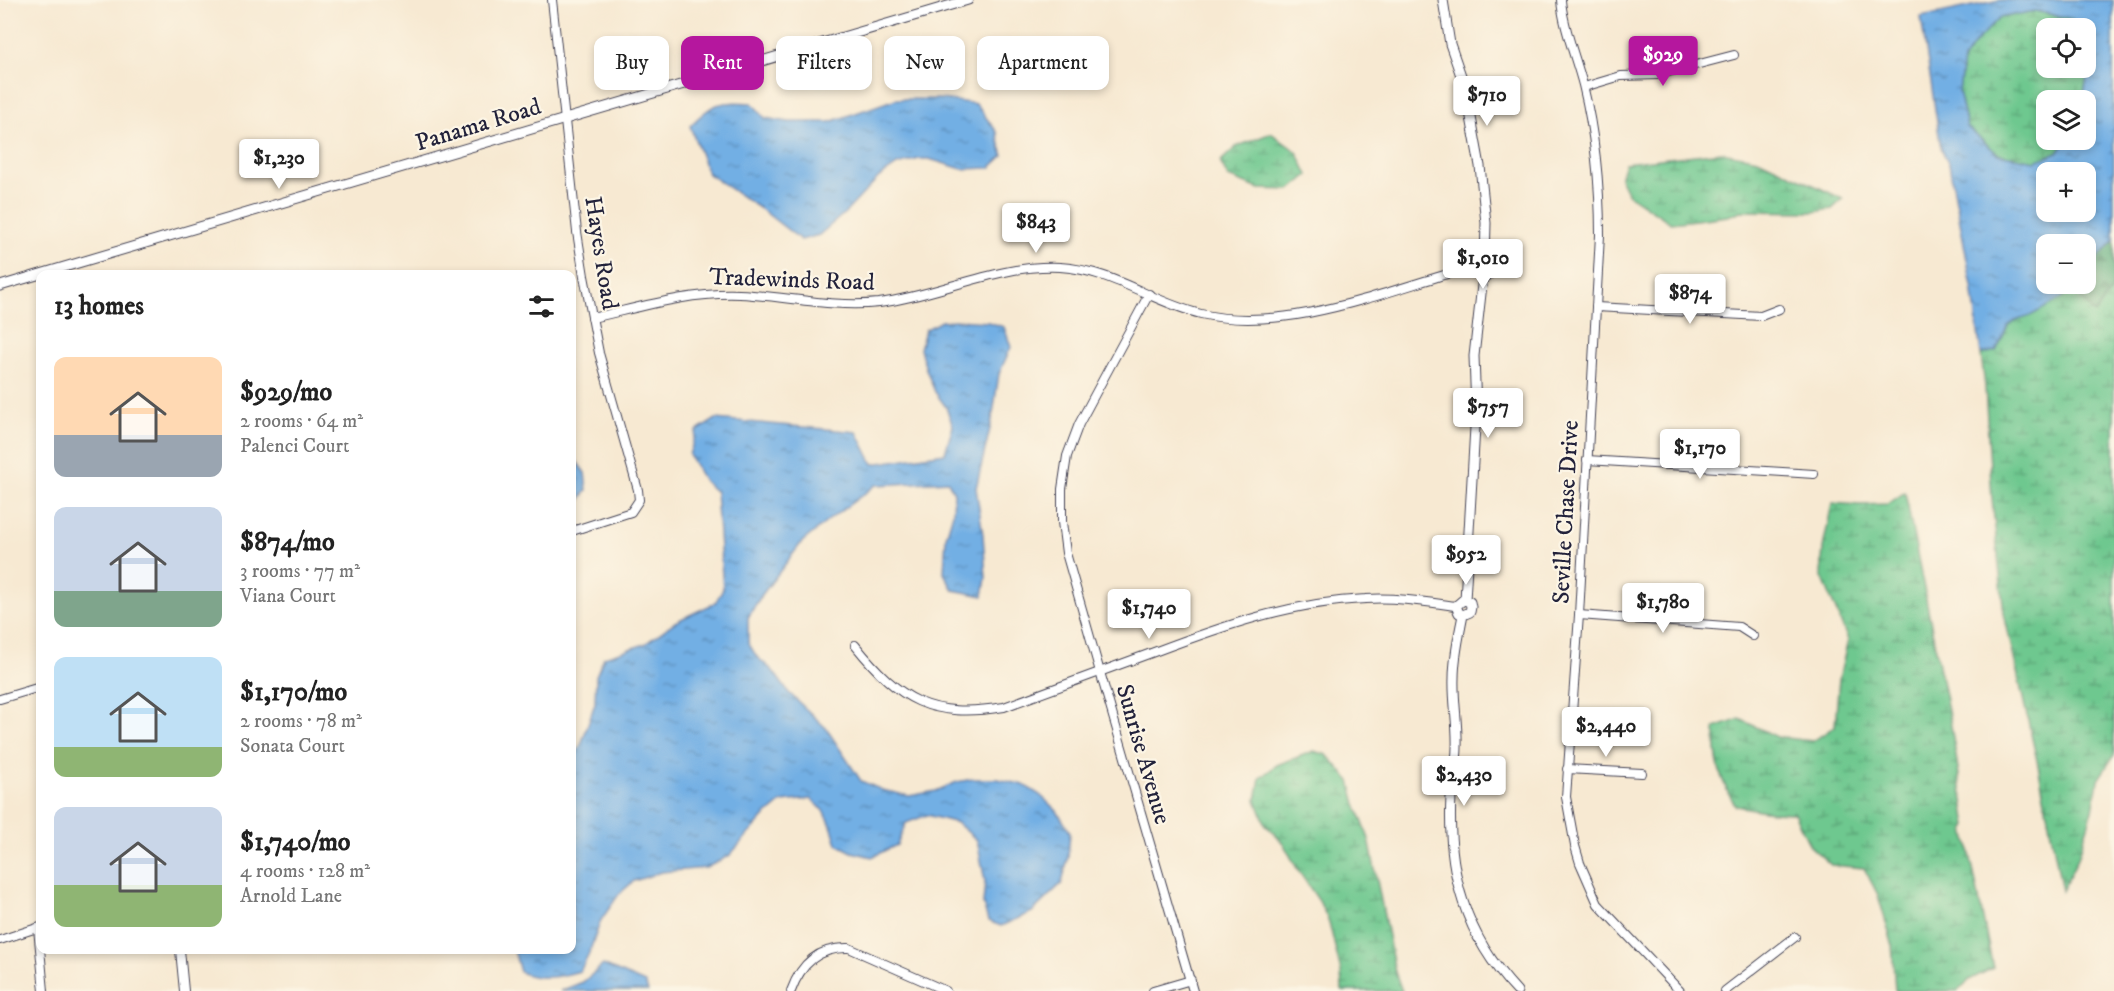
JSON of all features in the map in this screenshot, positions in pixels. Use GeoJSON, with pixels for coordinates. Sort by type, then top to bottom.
{"type":"FeatureCollection","features":[{"type":"Feature","properties":{"kind":"street","name":"Hayes Road"},"geometry":{"type":"LineString","coordinates":[[552,0],[577,232],[592,318],[599,353],[638,490],[637,506],[631,513],[576,530]]}},
{"type":"Feature","properties":{"kind":"street","name":"Panama Road"},"geometry":{"type":"LineString","coordinates":[[54,270],[968,0]]}},
{"type":"Feature","properties":{"kind":"street"},"geometry":{"type":"LineString","coordinates":[[1443,0],[1450,44],[1466,90],[1480,162],[1486,223],[1485,260]]}},
{"type":"Feature","properties":{"kind":"street","name":"Seville Chase Drive"},"geometry":{"type":"LineString","coordinates":[[1561,0],[1584,87],[1600,197],[1600,235],[1579,615],[1566,798],[1580,863],[1598,904],[1680,991]]}},
{"type":"Feature","properties":{"kind":"street"},"geometry":{"type":"LineString","coordinates":[[1584,87],[1621,76],[1657,75],[1734,55]]}},
{"type":"Feature","properties":{"kind":"street"},"geometry":{"type":"LineString","coordinates":[[1485,260],[1491,264],[1492,269],[1490,273],[1483,276],[1478,274],[1476,268],[1479,262],[1485,260]]}},
{"type":"Feature","properties":{"kind":"street","name":"Tradewinds Road"},"geometry":{"type":"LineString","coordinates":[[592,318],[706,294],[740,294],[852,305],[880,303],[916,296],[999,272],[1033,267],[1063,267],[1110,277],[1173,306],[1202,314],[1250,320],[1314,312],[1457,271],[1476,268]]}},
{"type":"Feature","properties":{"kind":"street","name":"Panama Road"},"geometry":{"type":"LineString","coordinates":[[0,286],[36,275]]}},
{"type":"Feature","properties":{"kind":"street"},"geometry":{"type":"LineString","coordinates":[[1465,600],[1476,410],[1474,356],[1483,276]]}},
{"type":"Feature","properties":{"kind":"street","name":"Sunrise Avenue"},"geometry":{"type":"LineString","coordinates":[[1149,294],[1079,424],[1067,456],[1062,489],[1062,522],[1066,553],[1193,991]]}},
{"type":"Feature","properties":{"kind":"street"},"geometry":{"type":"LineString","coordinates":[[1596,307],[1761,316],[1779,309]]}},
{"type":"Feature","properties":{"kind":"street"},"geometry":{"type":"LineString","coordinates":[[1587,460],[1814,474]]}},
{"type":"Feature","properties":{"kind":"street"},"geometry":{"type":"LineString","coordinates":[[855,645],[877,672],[898,691],[923,704],[946,711],[977,712],[1004,707],[1232,623],[1291,608],[1366,598],[1398,599],[1456,606]]}},
{"type":"Feature","properties":{"kind":"street"},"geometry":{"type":"LineString","coordinates":[[1456,606],[1458,602],[1465,600],[1470,602],[1470,612],[1463,615]]}},
{"type":"Feature","properties":{"kind":"street"},"geometry":{"type":"LineString","coordinates":[[1456,606],[1459,613],[1463,615]]}},
{"type":"Feature","properties":{"kind":"street"},"geometry":{"type":"LineString","coordinates":[[1463,615],[1456,643],[1454,680],[1457,752],[1451,794],[1450,827],[1454,872],[1465,909],[1481,946],[1500,973],[1517,991]]}},
{"type":"Feature","properties":{"kind":"street"},"geometry":{"type":"LineString","coordinates":[[1579,615],[1739,627],[1753,636]]}},
{"type":"Feature","properties":{"kind":"street"},"geometry":{"type":"LineString","coordinates":[[0,699],[36,688]]}},
{"type":"Feature","properties":{"kind":"street"},"geometry":{"type":"LineString","coordinates":[[1567,769],[1642,773]]}},
{"type":"Feature","properties":{"kind":"street"},"geometry":{"type":"LineString","coordinates":[[0,940],[36,928]]}},
{"type":"Feature","properties":{"kind":"street"},"geometry":{"type":"LineString","coordinates":[[1725,991],[1795,937]]}},
{"type":"Feature","properties":{"kind":"street"},"geometry":{"type":"LineString","coordinates":[[791,991],[796,977],[810,962],[821,952],[834,947],[849,948],[946,991]]}},
{"type":"Feature","properties":{"kind":"street"},"geometry":{"type":"LineString","coordinates":[[41,954],[44,991]]}},
{"type":"Feature","properties":{"kind":"street"},"geometry":{"type":"LineString","coordinates":[[180,954],[184,991]]}},
{"type":"Feature","properties":{"kind":"street"},"geometry":{"type":"LineString","coordinates":[[1153,991],[1191,980]]}},
{"type":"Feature","properties":{"kind":"green space"},"geometry":{"type":"Polygon","coordinates":[[[2035,11],[2068,18],[2036,18],[2036,78],[2087,78],[2085,90],[2036,90],[2036,150],[2060,150],[2058,153],[2035,161],[1998,154],[1967,127],[1959,92],[1963,59],[1999,18],[2035,11]]]}},
{"type":"Feature","properties":{"kind":"green space"},"geometry":{"type":"Polygon","coordinates":[[[1271,133],[1297,152],[1308,175],[1290,190],[1259,189],[1228,177],[1220,162],[1236,147],[1271,133]]]}},
{"type":"Feature","properties":{"kind":"green space"},"geometry":{"type":"Polygon","coordinates":[[[1722,152],[1758,159],[1843,199],[1832,209],[1814,212],[1741,211],[1728,216],[1671,223],[1628,194],[1620,178],[1625,163],[1722,152]]]}},
{"type":"Feature","properties":{"kind":"green space"},"geometry":{"type":"Polygon","coordinates":[[[2114,240],[2114,286],[2095,314],[2077,294],[2096,294],[2096,260],[2114,240]]]}},
{"type":"Feature","properties":{"kind":"green space"},"geometry":{"type":"Polygon","coordinates":[[[2114,286],[2114,755],[2098,780],[2093,810],[2078,858],[2062,891],[2038,765],[2004,614],[1992,499],[1981,354],[1996,351],[2008,326],[2030,316],[2065,294],[2077,294],[2095,314],[2114,286]]]}},
{"type":"Feature","properties":{"kind":"green space"},"geometry":{"type":"Polygon","coordinates":[[[1905,492],[1952,731],[1967,826],[1965,829],[1993,968],[1969,980],[1958,991],[1895,991],[1892,943],[1878,895],[1864,868],[1831,865],[1810,846],[1794,813],[1736,806],[1722,778],[1716,749],[1715,728],[1740,719],[1777,737],[1813,741],[1835,726],[1839,679],[1848,640],[1821,574],[1823,548],[1832,503],[1888,504],[1905,492]]]}},
{"type":"Feature","properties":{"kind":"green space"},"geometry":{"type":"Polygon","coordinates":[[[1314,751],[1327,755],[1350,781],[1369,839],[1395,972],[1402,991],[1342,991],[1341,972],[1329,922],[1319,901],[1283,843],[1266,825],[1256,800],[1260,778],[1277,765],[1314,751]]]}},
{"type":"Feature","properties":{"kind":"water"},"geometry":{"type":"Polygon","coordinates":[[[2001,0],[2113,0],[2114,240],[2096,260],[2096,234],[2036,234],[2036,294],[2065,294],[2061,299],[2008,326],[1996,351],[1981,354],[1972,286],[1949,164],[1941,148],[1921,17],[2001,0]],[[2035,11],[1999,18],[1963,59],[1959,92],[1967,127],[1998,154],[2035,161],[2058,153],[2060,150],[2096,150],[2096,90],[2085,90],[2087,78],[2096,78],[2096,18],[2068,18],[2035,11]]]}},
{"type":"Feature","properties":{"kind":"water"},"geometry":{"type":"Polygon","coordinates":[[[896,99],[942,99],[976,104],[997,132],[1003,156],[990,168],[962,169],[929,159],[919,159],[897,165],[878,178],[847,211],[819,235],[801,240],[761,209],[708,174],[690,126],[705,112],[724,103],[752,103],[765,118],[789,122],[830,122],[896,99]]]}},
{"type":"Feature","properties":{"kind":"water"},"geometry":{"type":"Polygon","coordinates":[[[941,321],[988,322],[1004,327],[1011,347],[999,374],[992,420],[976,488],[986,578],[983,596],[953,590],[944,573],[946,537],[953,513],[954,493],[948,481],[876,485],[802,542],[748,617],[748,643],[757,657],[773,671],[789,693],[826,728],[861,781],[882,790],[909,796],[936,791],[957,782],[973,779],[998,779],[1024,785],[1040,795],[1057,811],[1070,832],[1068,857],[1062,883],[1032,912],[1001,926],[988,921],[983,904],[985,881],[977,840],[957,823],[927,815],[906,823],[897,845],[872,857],[852,852],[837,844],[828,819],[811,799],[782,802],[764,817],[729,856],[706,868],[661,872],[634,881],[619,894],[601,920],[580,971],[550,977],[527,975],[520,972],[515,954],[576,954],[576,753],[581,745],[595,703],[596,676],[604,657],[645,644],[675,622],[715,603],[723,589],[716,492],[704,481],[689,455],[697,431],[716,419],[857,432],[873,464],[945,453],[953,426],[946,407],[935,392],[920,349],[925,330],[941,321]]]}},
{"type":"Feature","properties":{"kind":"water"},"geometry":{"type":"Polygon","coordinates":[[[576,461],[585,473],[587,490],[577,504],[576,461]]]}},
{"type":"Feature","properties":{"kind":"water"},"geometry":{"type":"Polygon","coordinates":[[[603,965],[645,983],[648,991],[560,991],[583,982],[603,965]]]}}]}
